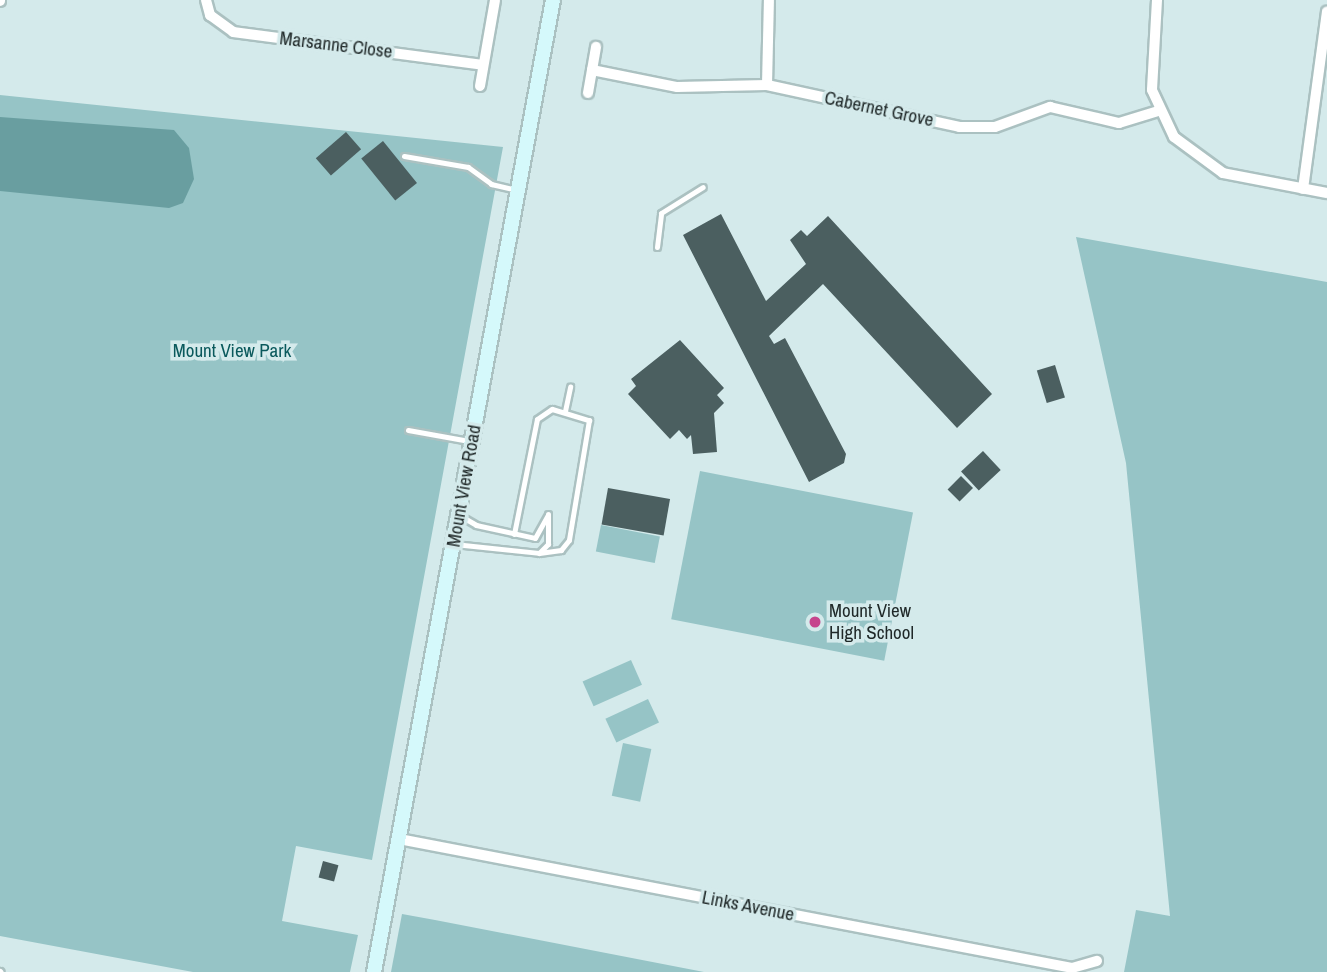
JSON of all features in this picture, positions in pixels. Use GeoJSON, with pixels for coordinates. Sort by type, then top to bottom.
{"type":"FeatureCollection","features":[{"type":"Feature","properties":{"kind":"main road","name":"Mount View Road"},"geometry":{"type":"LineString","coordinates":[[374,972],[553,0]]}},
{"type":"Feature","properties":{"kind":"street","name":"Marsanne Close"},"geometry":{"type":"LineString","coordinates":[[206,0],[210,15],[233,32],[483,65]]}},
{"type":"Feature","properties":{"kind":"street"},"geometry":{"type":"LineString","coordinates":[[480,86],[495,0]]}},
{"type":"Feature","properties":{"kind":"street"},"geometry":{"type":"LineString","coordinates":[[768,85],[769,0]]}},
{"type":"Feature","properties":{"kind":"street"},"geometry":{"type":"LineString","coordinates":[[1157,0],[1150,56],[1158,111],[1174,137],[1223,173],[1327,193]]}},
{"type":"Feature","properties":{"kind":"street"},"geometry":{"type":"LineString","coordinates":[[1303,189],[1327,12]]}},
{"type":"Feature","properties":{"kind":"street"},"geometry":{"type":"LineString","coordinates":[[588,93],[596,47]]}},
{"type":"Feature","properties":{"kind":"street","name":"Cabernet Grove"},"geometry":{"type":"LineString","coordinates":[[592,70],[677,87],[768,85],[959,127],[995,127],[1050,107],[1119,123],[1158,111]]}},
{"type":"Feature","properties":{"kind":"street","name":"Links Avenue"},"geometry":{"type":"LineString","coordinates":[[399,839],[1072,968],[1097,961]]}},
{"type":"Feature","properties":{"kind":"lane"},"geometry":{"type":"LineString","coordinates":[[404,156],[452,164],[519,191]]}},
{"type":"Feature","properties":{"kind":"lane"},"geometry":{"type":"LineString","coordinates":[[657,247],[661,213],[703,187]]}},
{"type":"Feature","properties":{"kind":"lane"},"geometry":{"type":"LineString","coordinates":[[565,411],[570,387]]}},
{"type":"Feature","properties":{"kind":"lane"},"geometry":{"type":"LineString","coordinates":[[454,544],[539,553],[561,550],[569,540],[591,428],[589,420],[552,409],[537,419],[514,534]]}},
{"type":"Feature","properties":{"kind":"lane"},"geometry":{"type":"LineString","coordinates":[[408,430],[472,442]]}},
{"type":"Feature","properties":{"kind":"lane"},"geometry":{"type":"LineString","coordinates":[[459,515],[514,534],[535,538],[548,514],[548,544],[539,553]]}},
{"type":"Feature","properties":{"kind":"green space","name":"Mount View Park"},"geometry":{"type":"Polygon","coordinates":[[[0,95],[503,147],[372,860],[296,846],[282,921],[358,935],[350,972],[193,972],[0,936],[0,95]]]}},
{"type":"Feature","properties":{"kind":"green space"},"geometry":{"type":"Polygon","coordinates":[[[1076,237],[1327,282],[1327,972],[1124,972],[1136,910],[1170,916],[1126,463],[1076,237]]]}},
{"type":"Feature","properties":{"kind":"green space"},"geometry":{"type":"Polygon","coordinates":[[[700,471],[913,512],[884,661],[671,619],[700,471]]]}},
{"type":"Feature","properties":{"kind":"green space"},"geometry":{"type":"Polygon","coordinates":[[[601,525],[660,536],[655,563],[596,552],[601,525]]]}},
{"type":"Feature","properties":{"kind":"green space"},"geometry":{"type":"Polygon","coordinates":[[[631,660],[642,685],[594,706],[583,682],[631,660]]]}},
{"type":"Feature","properties":{"kind":"green space"},"geometry":{"type":"Polygon","coordinates":[[[648,699],[659,723],[616,742],[605,719],[648,699]]]}},
{"type":"Feature","properties":{"kind":"green space"},"geometry":{"type":"Polygon","coordinates":[[[623,743],[651,749],[640,802],[612,796],[623,743]]]}},
{"type":"Feature","properties":{"kind":"green space"},"geometry":{"type":"Polygon","coordinates":[[[402,914],[435,920],[704,972],[391,972],[402,914]]]}},
{"type":"Feature","properties":{"kind":"shaded area"},"geometry":{"type":"Polygon","coordinates":[[[0,117],[174,130],[189,148],[194,179],[183,203],[169,208],[0,191],[0,117]]]}},
{"type":"Feature","properties":{"kind":"building"},"geometry":{"type":"Polygon","coordinates":[[[346,132],[361,149],[331,176],[316,158],[346,132]]]}},
{"type":"Feature","properties":{"kind":"building"},"geometry":{"type":"Polygon","coordinates":[[[383,141],[417,183],[395,201],[361,159],[383,141]]]}},
{"type":"Feature","properties":{"kind":"building"},"geometry":{"type":"Polygon","coordinates":[[[721,214],[766,301],[806,264],[790,240],[801,230],[807,236],[828,216],[992,394],[957,428],[823,284],[769,336],[774,344],[785,338],[846,454],[844,463],[809,482],[683,235],[721,214]]]}},
{"type":"Feature","properties":{"kind":"building"},"geometry":{"type":"Polygon","coordinates":[[[680,340],[724,388],[717,395],[724,403],[714,413],[717,452],[693,454],[691,435],[687,439],[679,430],[670,439],[628,394],[636,386],[631,379],[680,340]]]}},
{"type":"Feature","properties":{"kind":"building"},"geometry":{"type":"Polygon","coordinates":[[[1055,365],[1065,398],[1047,403],[1037,371],[1055,365]]]}},
{"type":"Feature","properties":{"kind":"building"},"geometry":{"type":"Polygon","coordinates":[[[983,451],[1001,470],[979,490],[961,471],[983,451]]]}},
{"type":"Feature","properties":{"kind":"building"},"geometry":{"type":"Polygon","coordinates":[[[961,476],[973,488],[960,501],[948,489],[961,476]]]}},
{"type":"Feature","properties":{"kind":"building"},"geometry":{"type":"Polygon","coordinates":[[[608,488],[670,499],[664,535],[602,524],[608,488]]]}},
{"type":"Feature","properties":{"kind":"building"},"geometry":{"type":"Polygon","coordinates":[[[323,861],[338,865],[334,882],[319,877],[323,861]]]}},
{"type":"Feature","properties":{"kind":"place","name":"Mount View High School"},"geometry":{"type":"Point","coordinates":[815,622]}}]}
